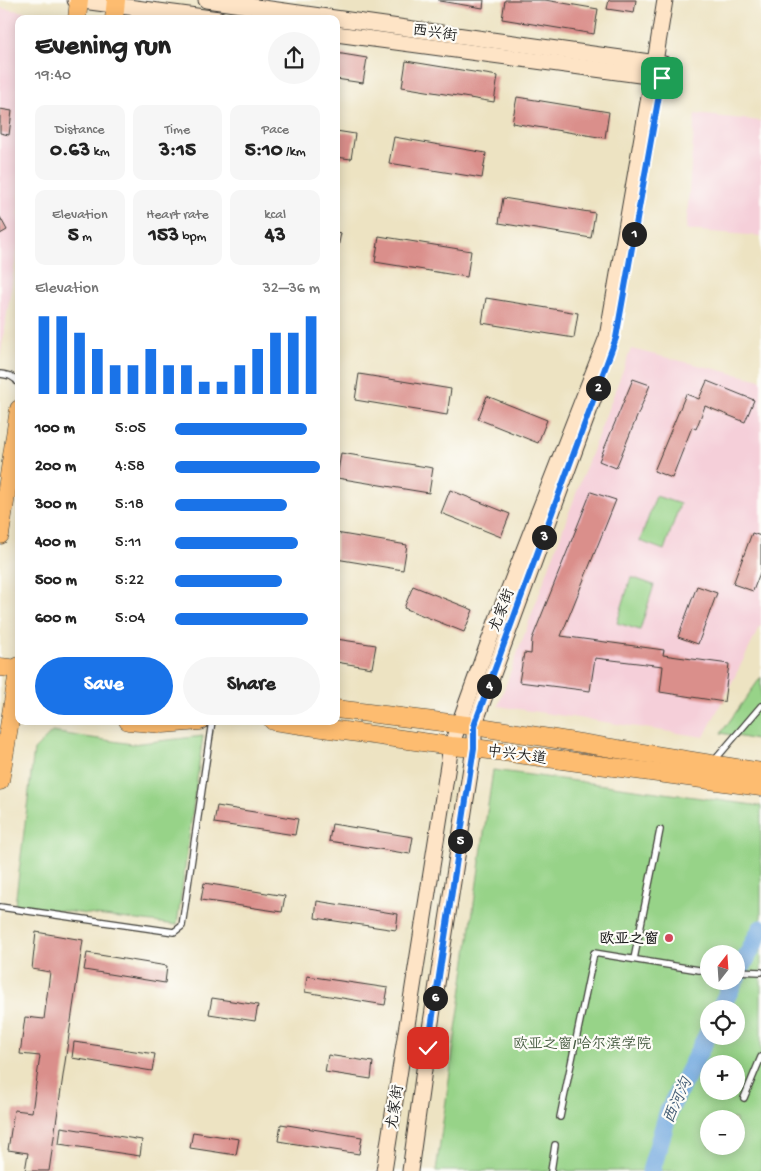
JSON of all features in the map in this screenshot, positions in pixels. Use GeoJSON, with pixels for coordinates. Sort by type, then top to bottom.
{"type":"FeatureCollection","features":[{"type":"Feature","properties":{"kind":"main road"},"geometry":{"type":"LineString","coordinates":[[75,0],[115,8],[181,15]]}},
{"type":"Feature","properties":{"kind":"main road"},"geometry":{"type":"LineString","coordinates":[[77,15],[79,0]]}},
{"type":"Feature","properties":{"kind":"main road","name":"西兴街"},"geometry":{"type":"LineString","coordinates":[[206,0],[303,15]]}},
{"type":"Feature","properties":{"kind":"main road","name":"尤家街"},"geometry":{"type":"LineString","coordinates":[[384,1171],[451,746],[467,725],[616,338],[658,70],[665,0]]}},
{"type":"Feature","properties":{"kind":"main road","name":"尤家街"},"geometry":{"type":"LineString","coordinates":[[658,70],[674,0]]}},
{"type":"Feature","properties":{"kind":"main road","name":"西兴街"},"geometry":{"type":"LineString","coordinates":[[340,21],[658,70]]}},
{"type":"Feature","properties":{"kind":"main road","name":"西兴街"},"geometry":{"type":"LineString","coordinates":[[340,34],[658,70]]}},
{"type":"Feature","properties":{"kind":"main road"},"geometry":{"type":"LineString","coordinates":[[0,535],[15,436]]}},
{"type":"Feature","properties":{"kind":"main road"},"geometry":{"type":"LineString","coordinates":[[0,667],[15,668]]}},
{"type":"Feature","properties":{"kind":"main road"},"geometry":{"type":"LineString","coordinates":[[0,781],[15,686]]}},
{"type":"Feature","properties":{"kind":"main road","name":"中兴大道"},"geometry":{"type":"LineString","coordinates":[[340,709],[467,725],[761,772]]}},
{"type":"Feature","properties":{"kind":"main road","name":"中兴大道"},"geometry":{"type":"LineString","coordinates":[[301,725],[761,787]]}},
{"type":"Feature","properties":{"kind":"main road","name":"尤家街"},"geometry":{"type":"LineString","coordinates":[[410,1171],[474,748],[467,725]]}},
{"type":"Feature","properties":{"kind":"lane"},"geometry":{"type":"LineString","coordinates":[[0,374],[15,378]]}},
{"type":"Feature","properties":{"kind":"lane"},"geometry":{"type":"LineString","coordinates":[[711,764],[761,706]]}},
{"type":"Feature","properties":{"kind":"lane"},"geometry":{"type":"LineString","coordinates":[[0,907],[174,932],[182,926],[211,725]]}},
{"type":"Feature","properties":{"kind":"lane"},"geometry":{"type":"LineString","coordinates":[[634,960],[660,830]]}},
{"type":"Feature","properties":{"kind":"lane"},"geometry":{"type":"LineString","coordinates":[[560,1117],[594,953],[700,970]]}},
{"type":"Feature","properties":{"kind":"lane"},"geometry":{"type":"LineString","coordinates":[[745,971],[761,972]]}},
{"type":"Feature","properties":{"kind":"lane"},"geometry":{"type":"LineString","coordinates":[[745,1096],[761,1057]]}},
{"type":"Feature","properties":{"kind":"lane"},"geometry":{"type":"LineString","coordinates":[[551,1171],[555,1145]]}},
{"type":"Feature","properties":{"kind":"shaded area"},"geometry":{"type":"Polygon","coordinates":[[[0,8],[46,15],[15,15],[15,264],[0,358],[0,8]]]}},
{"type":"Feature","properties":{"kind":"shaded area"},"geometry":{"type":"Polygon","coordinates":[[[695,114],[761,121],[761,236],[686,230],[695,114]]]}},
{"type":"Feature","properties":{"kind":"shaded area"},"geometry":{"type":"Polygon","coordinates":[[[631,349],[761,380],[761,625],[704,737],[498,706],[631,349]]]}},
{"type":"Feature","properties":{"kind":"green space"},"geometry":{"type":"Polygon","coordinates":[[[656,496],[680,504],[664,550],[640,541],[656,496]]]}},
{"type":"Feature","properties":{"kind":"green space"},"geometry":{"type":"Polygon","coordinates":[[[631,577],[654,585],[640,630],[617,623],[631,577]]]}},
{"type":"Feature","properties":{"kind":"green space"},"geometry":{"type":"Polygon","coordinates":[[[761,677],[761,741],[721,733],[761,677]]]}},
{"type":"Feature","properties":{"kind":"green space"},"geometry":{"type":"Polygon","coordinates":[[[52,732],[132,744],[203,736],[177,925],[15,905],[34,750],[52,732]]]}},
{"type":"Feature","properties":{"kind":"green space","name":"欧亚之窗/哈尔滨学院"},"geometry":{"type":"Polygon","coordinates":[[[493,770],[761,806],[761,1171],[436,1171],[493,770]]]}},
{"type":"Feature","properties":{"kind":"building"},"geometry":{"type":"Polygon","coordinates":[[[439,0],[484,0],[483,8],[439,0]]]}},
{"type":"Feature","properties":{"kind":"building"},"geometry":{"type":"Polygon","coordinates":[[[505,0],[545,0],[598,9],[594,34],[502,19],[505,0]]]}},
{"type":"Feature","properties":{"kind":"building"},"geometry":{"type":"Polygon","coordinates":[[[609,0],[636,0],[634,13],[607,9],[609,0]]]}},
{"type":"Feature","properties":{"kind":"building"},"geometry":{"type":"Polygon","coordinates":[[[340,54],[367,58],[363,83],[340,80],[340,54]]]}},
{"type":"Feature","properties":{"kind":"building"},"geometry":{"type":"Polygon","coordinates":[[[406,61],[498,76],[494,102],[402,87],[406,61]]]}},
{"type":"Feature","properties":{"kind":"building"},"geometry":{"type":"Polygon","coordinates":[[[517,97],[609,112],[605,138],[512,123],[517,97]]]}},
{"type":"Feature","properties":{"kind":"building"},"geometry":{"type":"Polygon","coordinates":[[[0,109],[12,111],[9,135],[0,133],[0,109]]]}},
{"type":"Feature","properties":{"kind":"building"},"geometry":{"type":"Polygon","coordinates":[[[340,132],[355,134],[351,159],[340,158],[340,132]]]}},
{"type":"Feature","properties":{"kind":"building"},"geometry":{"type":"Polygon","coordinates":[[[394,137],[486,153],[482,178],[389,163],[394,137]]]}},
{"type":"Feature","properties":{"kind":"building"},"geometry":{"type":"Polygon","coordinates":[[[503,198],[595,213],[591,238],[499,223],[503,198]]]}},
{"type":"Feature","properties":{"kind":"building"},"geometry":{"type":"Polygon","coordinates":[[[0,217],[7,230],[0,234],[0,217]]]}},
{"type":"Feature","properties":{"kind":"building"},"geometry":{"type":"Polygon","coordinates":[[[379,236],[471,251],[467,277],[375,262],[379,236]]]}},
{"type":"Feature","properties":{"kind":"building"},"geometry":{"type":"Polygon","coordinates":[[[486,298],[578,313],[574,338],[482,323],[486,298]]]}},
{"type":"Feature","properties":{"kind":"building"},"geometry":{"type":"Polygon","coordinates":[[[359,374],[451,389],[447,415],[355,400],[359,374]]]}},
{"type":"Feature","properties":{"kind":"building"},"geometry":{"type":"Polygon","coordinates":[[[633,379],[650,385],[616,468],[599,461],[633,379]]]}},
{"type":"Feature","properties":{"kind":"building"},"geometry":{"type":"Polygon","coordinates":[[[707,381],[754,400],[745,422],[705,406],[696,429],[692,427],[672,478],[654,471],[686,394],[699,399],[707,381]]]}},
{"type":"Feature","properties":{"kind":"building"},"geometry":{"type":"Polygon","coordinates":[[[487,396],[547,420],[538,443],[478,419],[487,396]]]}},
{"type":"Feature","properties":{"kind":"building"},"geometry":{"type":"Polygon","coordinates":[[[341,453],[433,468],[429,493],[340,478],[341,453]]]}},
{"type":"Feature","properties":{"kind":"building"},"geometry":{"type":"Polygon","coordinates":[[[450,490],[510,514],[501,537],[441,513],[450,490]]]}},
{"type":"Feature","properties":{"kind":"building"},"geometry":{"type":"Polygon","coordinates":[[[591,492],[616,500],[561,636],[664,650],[663,655],[729,664],[724,702],[660,692],[663,666],[595,658],[590,691],[519,682],[524,653],[531,654],[532,639],[591,492]]]}},
{"type":"Feature","properties":{"kind":"building"},"geometry":{"type":"Polygon","coordinates":[[[752,533],[761,536],[761,570],[753,591],[733,584],[752,533]]]}},
{"type":"Feature","properties":{"kind":"building"},"geometry":{"type":"Polygon","coordinates":[[[340,534],[407,545],[403,570],[340,560],[340,534]]]}},
{"type":"Feature","properties":{"kind":"building"},"geometry":{"type":"Polygon","coordinates":[[[413,586],[473,610],[464,632],[404,608],[413,586]]]}},
{"type":"Feature","properties":{"kind":"building"},"geometry":{"type":"Polygon","coordinates":[[[697,586],[717,593],[698,644],[678,637],[697,586]]]}},
{"type":"Feature","properties":{"kind":"building"},"geometry":{"type":"Polygon","coordinates":[[[340,640],[376,645],[372,668],[340,663],[340,640]]]}},
{"type":"Feature","properties":{"kind":"building"},"geometry":{"type":"Polygon","coordinates":[[[217,806],[298,819],[295,835],[214,823],[217,806]]]}},
{"type":"Feature","properties":{"kind":"building"},"geometry":{"type":"Polygon","coordinates":[[[332,824],[413,837],[410,854],[329,841],[332,824]]]}},
{"type":"Feature","properties":{"kind":"building"},"geometry":{"type":"Polygon","coordinates":[[[204,883],[285,896],[282,912],[201,900],[204,883]]]}},
{"type":"Feature","properties":{"kind":"building"},"geometry":{"type":"Polygon","coordinates":[[[317,901],[398,914],[396,930],[315,918],[317,901]]]}},
{"type":"Feature","properties":{"kind":"building"},"geometry":{"type":"Polygon","coordinates":[[[36,932],[83,940],[49,1171],[25,1171],[28,1153],[8,1150],[14,1110],[32,1112],[40,1056],[20,1054],[25,1017],[44,1019],[50,972],[32,969],[36,932]]]}},
{"type":"Feature","properties":{"kind":"building"},"geometry":{"type":"Polygon","coordinates":[[[87,953],[167,966],[165,983],[84,970],[87,953]]]}},
{"type":"Feature","properties":{"kind":"building"},"geometry":{"type":"Polygon","coordinates":[[[307,976],[388,988],[385,1005],[305,992],[307,976]]]}},
{"type":"Feature","properties":{"kind":"building"},"geometry":{"type":"Polygon","coordinates":[[[212,998],[258,1005],[255,1021],[209,1014],[212,998]]]}},
{"type":"Feature","properties":{"kind":"building"},"geometry":{"type":"Polygon","coordinates":[[[74,1042],[155,1054],[152,1071],[72,1058],[74,1042]]]}},
{"type":"Feature","properties":{"kind":"building"},"geometry":{"type":"Polygon","coordinates":[[[328,1055],[373,1062],[371,1079],[325,1072],[328,1055]]]}},
{"type":"Feature","properties":{"kind":"building"},"geometry":{"type":"Polygon","coordinates":[[[281,1124],[362,1137],[359,1154],[278,1141],[281,1124]]]}},
{"type":"Feature","properties":{"kind":"building"},"geometry":{"type":"Polygon","coordinates":[[[61,1127],[142,1140],[140,1156],[59,1144],[61,1127]]]}},
{"type":"Feature","properties":{"kind":"building"},"geometry":{"type":"Polygon","coordinates":[[[193,1132],[239,1139],[236,1155],[190,1148],[193,1132]]]}},
{"type":"Feature","properties":{"kind":"waterway","name":"西河沟"},"geometry":{"type":"LineString","coordinates":[[745,960],[761,929]]}},
{"type":"Feature","properties":{"kind":"waterway","name":"西河沟"},"geometry":{"type":"LineString","coordinates":[[724,1000],[730,990]]}},
{"type":"Feature","properties":{"kind":"waterway","name":"西河沟"},"geometry":{"type":"LineString","coordinates":[[651,1171],[669,1110],[702,1045]]}},
{"type":"Feature","properties":{"kind":"place","name":"欧亚之窗"},"geometry":{"type":"Point","coordinates":[669,938]}},
{"type":"Feature","properties":{"kind":"route"},"geometry":{"type":"LineString","coordinates":[[428,1048],[474,748],[474,726],[616,338],[662,78]]}}]}
